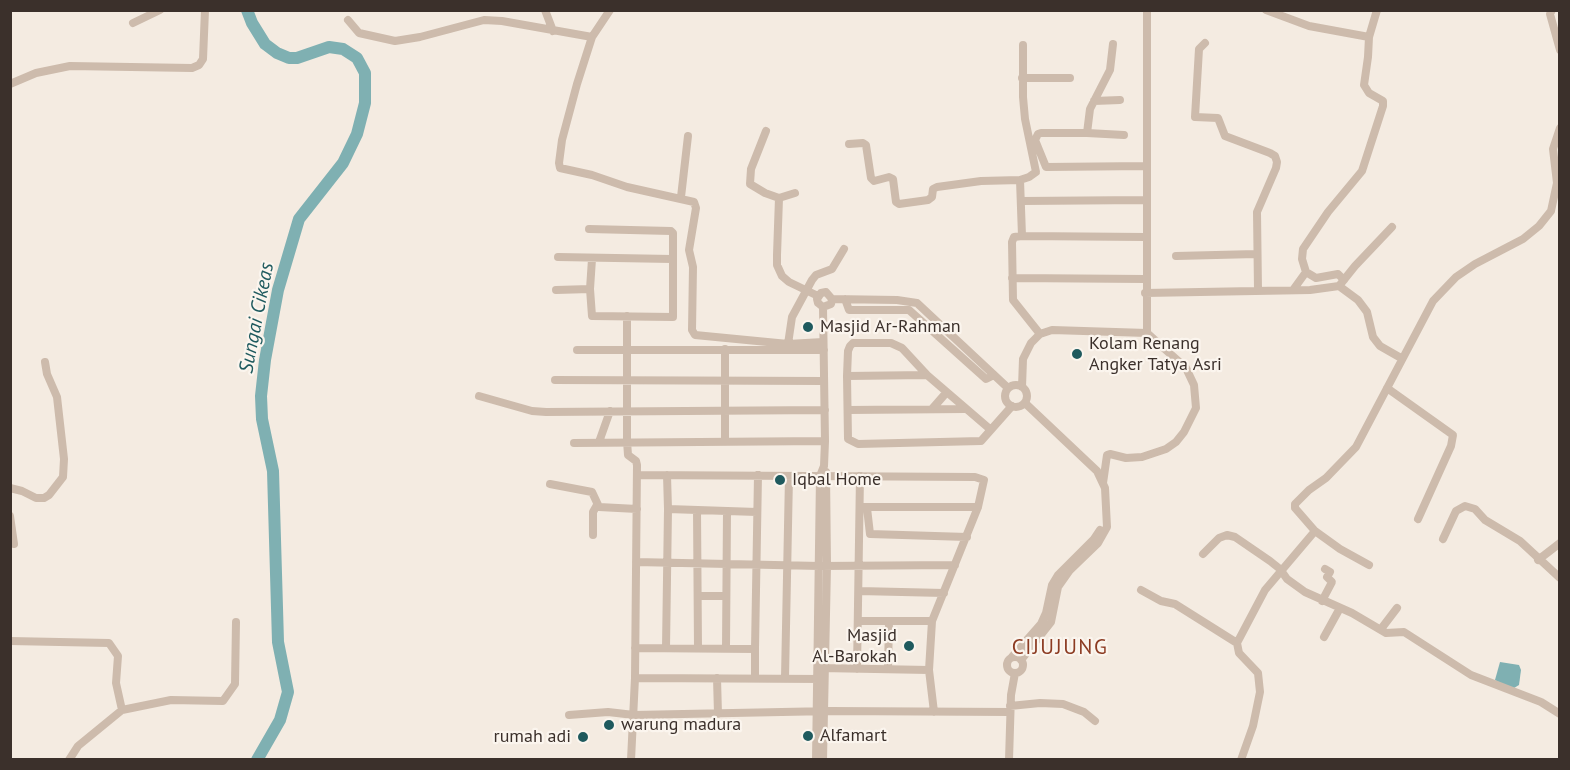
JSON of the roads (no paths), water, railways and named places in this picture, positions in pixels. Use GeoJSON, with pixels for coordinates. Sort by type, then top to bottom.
{"type":"FeatureCollection","features":[{"type":"Feature","properties":{"kind":"street"},"geometry":{"type":"LineString","coordinates":[[10,84],[36,72],[70,66],[192,68],[199,65],[203,59],[205,10]]}},
{"type":"Feature","properties":{"kind":"street"},"geometry":{"type":"LineString","coordinates":[[546,10],[554,31]]}},
{"type":"Feature","properties":{"kind":"street"},"geometry":{"type":"LineString","coordinates":[[610,10],[592,37],[568,117],[560,168],[592,175],[627,187],[681,197],[694,202],[696,208],[689,250],[693,267],[693,333],[705,336],[824,346]]}},
{"type":"Feature","properties":{"kind":"street"},"geometry":{"type":"LineString","coordinates":[[1146,10],[1145,293],[1147,333]]}},
{"type":"Feature","properties":{"kind":"street"},"geometry":{"type":"LineString","coordinates":[[1266,10],[1309,26],[1369,37]]}},
{"type":"Feature","properties":{"kind":"street"},"geometry":{"type":"LineString","coordinates":[[1377,10],[1369,37],[1364,85],[1369,93],[1383,101],[1383,106],[1362,171],[1328,212],[1303,249],[1302,259],[1306,272],[1316,278],[1338,274],[1341,283],[1367,312],[1373,337],[1380,346],[1401,358]]}},
{"type":"Feature","properties":{"kind":"street"},"geometry":{"type":"LineString","coordinates":[[1552,10],[1550,14],[1560,50]]}},
{"type":"Feature","properties":{"kind":"street"},"geometry":{"type":"LineString","coordinates":[[133,24],[156,11]]}},
{"type":"Feature","properties":{"kind":"street"},"geometry":{"type":"LineString","coordinates":[[348,20],[358,33],[395,41],[412,39],[484,20],[512,22],[592,37]]}},
{"type":"Feature","properties":{"kind":"street"},"geometry":{"type":"LineString","coordinates":[[1205,43],[1199,49],[1195,117],[1218,118],[1225,136],[1270,153],[1275,156],[1277,162],[1257,212],[1258,290]]}},
{"type":"Feature","properties":{"kind":"street"},"geometry":{"type":"LineString","coordinates":[[1087,134],[1088,116],[1110,70],[1113,44]]}},
{"type":"Feature","properties":{"kind":"street"},"geometry":{"type":"LineString","coordinates":[[849,144],[863,143],[866,145],[871,178],[874,181],[889,177],[893,179],[896,202],[899,204],[928,200],[932,197],[933,189],[937,187],[981,181],[1020,180],[1029,177],[1036,172],[1025,119],[1022,78],[1023,45]]}},
{"type":"Feature","properties":{"kind":"street"},"geometry":{"type":"LineString","coordinates":[[1022,78],[1070,78]]}},
{"type":"Feature","properties":{"kind":"street"},"geometry":{"type":"LineString","coordinates":[[1094,101],[1120,100]]}},
{"type":"Feature","properties":{"kind":"street"},"geometry":{"type":"LineString","coordinates":[[1369,565],[1340,549],[1315,531],[1295,508],[1295,504],[1326,478],[1356,447],[1388,388],[1401,358],[1433,301],[1443,289],[1475,264],[1522,239],[1539,226],[1551,211],[1557,183],[1553,149],[1559,128]]}},
{"type":"Feature","properties":{"kind":"street"},"geometry":{"type":"LineString","coordinates":[[766,131],[752,169],[750,183],[765,193],[779,198],[795,193]]}},
{"type":"Feature","properties":{"kind":"street"},"geometry":{"type":"LineString","coordinates":[[1124,135],[1041,133],[1035,140],[1045,166],[1146,166]]}},
{"type":"Feature","properties":{"kind":"street"},"geometry":{"type":"LineString","coordinates":[[681,197],[688,136]]}},
{"type":"Feature","properties":{"kind":"street"},"geometry":{"type":"LineString","coordinates":[[1020,180],[1022,236]]}},
{"type":"Feature","properties":{"kind":"street"},"geometry":{"type":"LineString","coordinates":[[779,198],[777,265],[782,276],[789,282],[818,296]]}},
{"type":"Feature","properties":{"kind":"street"},"geometry":{"type":"LineString","coordinates":[[1022,201],[1145,200]]}},
{"type":"Feature","properties":{"kind":"street"},"geometry":{"type":"LineString","coordinates":[[1145,293],[1321,289],[1341,283],[1392,227]]}},
{"type":"Feature","properties":{"kind":"street"},"geometry":{"type":"LineString","coordinates":[[590,229],[671,231],[673,233],[672,260],[677,317],[592,316],[590,289],[592,259]]}},
{"type":"Feature","properties":{"kind":"street"},"geometry":{"type":"LineString","coordinates":[[1040,334],[1014,303],[1012,242],[1014,237],[1145,237]]}},
{"type":"Feature","properties":{"kind":"street"},"geometry":{"type":"LineString","coordinates":[[788,344],[792,317],[806,289],[816,275],[832,269],[844,249]]}},
{"type":"Feature","properties":{"kind":"street"},"geometry":{"type":"LineString","coordinates":[[1176,256],[1256,255]]}},
{"type":"Feature","properties":{"kind":"street"},"geometry":{"type":"LineString","coordinates":[[558,257],[672,260]]}},
{"type":"Feature","properties":{"kind":"street"},"geometry":{"type":"LineString","coordinates":[[1293,290],[1306,272]]}},
{"type":"Feature","properties":{"kind":"street"},"geometry":{"type":"LineString","coordinates":[[1012,278],[1145,279]]}},
{"type":"Feature","properties":{"kind":"street"},"geometry":{"type":"LineString","coordinates":[[556,290],[590,289]]}},
{"type":"Feature","properties":{"kind":"street"},"geometry":{"type":"LineString","coordinates":[[818,296],[826,292],[832,299],[897,300],[917,303],[941,325],[963,352]]}},
{"type":"Feature","properties":{"kind":"street"},"geometry":{"type":"LineString","coordinates":[[818,296],[818,303],[823,307],[825,410],[821,668],[823,759]]}},
{"type":"Feature","properties":{"kind":"street"},"geometry":{"type":"LineString","coordinates":[[823,307],[831,304],[832,299]]}},
{"type":"Feature","properties":{"kind":"street"},"geometry":{"type":"LineString","coordinates":[[845,299],[849,310],[912,312],[1008,388]]}},
{"type":"Feature","properties":{"kind":"street"},"geometry":{"type":"LineString","coordinates":[[897,300],[897,310]]}},
{"type":"Feature","properties":{"kind":"street"},"geometry":{"type":"LineString","coordinates":[[627,316],[627,441],[628,455],[637,462],[634,715],[631,759]]}},
{"type":"Feature","properties":{"kind":"street"},"geometry":{"type":"LineString","coordinates":[[935,332],[941,325]]}},
{"type":"Feature","properties":{"kind":"street"},"geometry":{"type":"LineString","coordinates":[[1022,387],[1023,359],[1031,343],[1040,334],[1052,330],[1147,333],[1186,368],[1194,385],[1196,408],[1184,432],[1166,449],[1142,457],[1126,458],[1107,455],[1103,483]]}},
{"type":"Feature","properties":{"kind":"street"},"geometry":{"type":"LineString","coordinates":[[991,430],[946,393],[902,348],[891,342],[850,345],[847,376],[848,440],[858,444],[981,441],[991,430],[1012,406]]}},
{"type":"Feature","properties":{"kind":"street"},"geometry":{"type":"LineString","coordinates":[[577,350],[824,346]]}},
{"type":"Feature","properties":{"kind":"street"},"geometry":{"type":"LineString","coordinates":[[725,349],[725,441]]}},
{"type":"Feature","properties":{"kind":"street"},"geometry":{"type":"LineString","coordinates":[[10,488],[36,498],[44,498],[50,495],[63,477],[64,459],[57,397],[47,374],[45,362]]}},
{"type":"Feature","properties":{"kind":"street"},"geometry":{"type":"LineString","coordinates":[[847,376],[927,375]]}},
{"type":"Feature","properties":{"kind":"street"},"geometry":{"type":"LineString","coordinates":[[555,380],[824,381]]}},
{"type":"Feature","properties":{"kind":"street"},"geometry":{"type":"LineString","coordinates":[[1016,385],[1022,387],[1028,395],[1024,404],[1017,407],[1012,406],[1006,400],[1008,388],[1016,385]]}},
{"type":"Feature","properties":{"kind":"street"},"geometry":{"type":"LineString","coordinates":[[1388,388],[1453,435],[1451,446],[1418,519]]}},
{"type":"Feature","properties":{"kind":"street"},"geometry":{"type":"LineString","coordinates":[[932,409],[946,393]]}},
{"type":"Feature","properties":{"kind":"street"},"geometry":{"type":"LineString","coordinates":[[479,396],[532,411],[825,410]]}},
{"type":"Feature","properties":{"kind":"street"},"geometry":{"type":"LineString","coordinates":[[1009,759],[1010,709],[1015,673],[1011,672],[1007,666],[1009,659],[1017,658],[1041,624],[1053,582],[1094,539],[1106,517],[1106,496],[1098,471],[1024,404]]}},
{"type":"Feature","properties":{"kind":"street"},"geometry":{"type":"LineString","coordinates":[[848,411],[965,409]]}},
{"type":"Feature","properties":{"kind":"street"},"geometry":{"type":"LineString","coordinates":[[599,442],[610,411]]}},
{"type":"Feature","properties":{"kind":"street"},"geometry":{"type":"LineString","coordinates":[[574,443],[825,441]]}},
{"type":"Feature","properties":{"kind":"street"},"geometry":{"type":"LineString","coordinates":[[637,475],[860,476],[984,480],[978,507],[967,537],[932,621],[928,670],[934,712]]}},
{"type":"Feature","properties":{"kind":"street"},"geometry":{"type":"LineString","coordinates":[[666,648],[667,475]]}},
{"type":"Feature","properties":{"kind":"street"},"geometry":{"type":"LineString","coordinates":[[755,678],[758,475]]}},
{"type":"Feature","properties":{"kind":"street"},"geometry":{"type":"LineString","coordinates":[[785,678],[789,476]]}},
{"type":"Feature","properties":{"kind":"street"},"geometry":{"type":"LineString","coordinates":[[860,476],[870,534],[967,537]]}},
{"type":"Feature","properties":{"kind":"street"},"geometry":{"type":"LineString","coordinates":[[550,484],[592,492],[596,495],[593,535]]}},
{"type":"Feature","properties":{"kind":"street"},"geometry":{"type":"LineString","coordinates":[[597,505],[637,509]]}},
{"type":"Feature","properties":{"kind":"street"},"geometry":{"type":"LineString","coordinates":[[1443,539],[1456,511],[1465,506],[1475,509],[1485,520],[1520,541],[1560,578]]}},
{"type":"Feature","properties":{"kind":"street"},"geometry":{"type":"LineString","coordinates":[[864,508],[978,507]]}},
{"type":"Feature","properties":{"kind":"street"},"geometry":{"type":"LineString","coordinates":[[857,669],[859,565],[864,508]]}},
{"type":"Feature","properties":{"kind":"street"},"geometry":{"type":"LineString","coordinates":[[668,509],[757,512]]}},
{"type":"Feature","properties":{"kind":"street"},"geometry":{"type":"LineString","coordinates":[[697,510],[698,648]]}},
{"type":"Feature","properties":{"kind":"street"},"geometry":{"type":"LineString","coordinates":[[726,648],[727,511]]}},
{"type":"Feature","properties":{"kind":"street"},"geometry":{"type":"LineString","coordinates":[[10,516],[15,544]]}},
{"type":"Feature","properties":{"kind":"street"},"geometry":{"type":"LineString","coordinates":[[1241,759],[1253,726],[1260,692],[1258,673],[1239,652],[1237,643],[1265,590],[1280,569],[1315,531]]}},
{"type":"Feature","properties":{"kind":"street"},"geometry":{"type":"LineString","coordinates":[[1203,554],[1212,544],[1227,535],[1235,537],[1280,569],[1293,589],[1340,608],[1386,633],[1404,632],[1471,675],[1541,702],[1560,714]]}},
{"type":"Feature","properties":{"kind":"street"},"geometry":{"type":"LineString","coordinates":[[1538,560],[1560,543]]}},
{"type":"Feature","properties":{"kind":"street"},"geometry":{"type":"LineString","coordinates":[[636,562],[786,566],[955,565]]}},
{"type":"Feature","properties":{"kind":"street"},"geometry":{"type":"LineString","coordinates":[[1322,601],[1332,582],[1327,577],[1330,572],[1325,569]]}},
{"type":"Feature","properties":{"kind":"street"},"geometry":{"type":"LineString","coordinates":[[1141,590],[1161,601],[1175,604],[1237,643]]}},
{"type":"Feature","properties":{"kind":"street"},"geometry":{"type":"LineString","coordinates":[[859,591],[944,593]]}},
{"type":"Feature","properties":{"kind":"street"},"geometry":{"type":"LineString","coordinates":[[698,596],[726,596]]}},
{"type":"Feature","properties":{"kind":"street"},"geometry":{"type":"LineString","coordinates":[[1324,637],[1340,608]]}},
{"type":"Feature","properties":{"kind":"street"},"geometry":{"type":"LineString","coordinates":[[1381,629],[1397,608]]}},
{"type":"Feature","properties":{"kind":"street"},"geometry":{"type":"LineString","coordinates":[[858,621],[932,621]]}},
{"type":"Feature","properties":{"kind":"street"},"geometry":{"type":"LineString","coordinates":[[888,669],[889,621]]}},
{"type":"Feature","properties":{"kind":"street"},"geometry":{"type":"LineString","coordinates":[[69,759],[78,746],[122,710],[171,700],[223,701],[235,684],[236,622]]}},
{"type":"Feature","properties":{"kind":"street"},"geometry":{"type":"LineString","coordinates":[[10,641],[109,643],[118,656],[116,683],[122,710]]}},
{"type":"Feature","properties":{"kind":"street"},"geometry":{"type":"LineString","coordinates":[[635,648],[755,649]]}},
{"type":"Feature","properties":{"kind":"street"},"geometry":{"type":"LineString","coordinates":[[821,668],[928,670]]}},
{"type":"Feature","properties":{"kind":"street"},"geometry":{"type":"LineString","coordinates":[[634,678],[821,679]]}},
{"type":"Feature","properties":{"kind":"street"},"geometry":{"type":"LineString","coordinates":[[717,678],[718,714]]}},
{"type":"Feature","properties":{"kind":"street"},"geometry":{"type":"LineString","coordinates":[[569,715],[608,712],[634,715],[934,712],[1010,709],[1040,703],[1063,704],[1084,712],[1095,721]]}},
{"type":"Feature","properties":{"kind":"street"},"geometry":{"type":"LineString","coordinates":[[816,759],[821,712]]}},
{"type":"Feature","properties":{"kind":"water"},"geometry":{"type":"Polygon","coordinates":[[[1500,662],[1519,665],[1521,670],[1519,685],[1514,688],[1495,680],[1500,662]]]}},
{"type":"Feature","properties":{"kind":"waterway","name":"Sungai Cikeas"},"geometry":{"type":"LineString","coordinates":[[247,10],[265,44],[277,53],[289,58],[297,58],[329,47],[343,49],[357,58],[365,73],[365,103],[357,134],[343,163],[299,219],[278,290],[265,360],[261,396],[262,419],[273,471],[278,642],[288,692],[280,720],[257,760]]}},
{"type":"Feature","properties":{"kind":"place","name":"Masjid Ar-Rahman"},"geometry":{"type":"Point","coordinates":[808,327]}},
{"type":"Feature","properties":{"kind":"place","name":"Kolam Renang Angker Tatya Asri"},"geometry":{"type":"Point","coordinates":[1077,354]}},
{"type":"Feature","properties":{"kind":"place","name":"Iqbal Home"},"geometry":{"type":"Point","coordinates":[780,480]}},
{"type":"Feature","properties":{"kind":"place","name":"Masjid Al-Barokah"},"geometry":{"type":"Point","coordinates":[909,646]}},
{"type":"Feature","properties":{"kind":"place","name":"warung madura"},"geometry":{"type":"Point","coordinates":[609,725]}},
{"type":"Feature","properties":{"kind":"place","name":"Alfamart"},"geometry":{"type":"Point","coordinates":[808,736]}},
{"type":"Feature","properties":{"kind":"place","name":"rumah adi"},"geometry":{"type":"Point","coordinates":[583,737]}},
{"type":"Feature","properties":{"kind":"district","name":"CIJUJUNG"},"geometry":{"type":"Point","coordinates":[1060,648]}}]}
